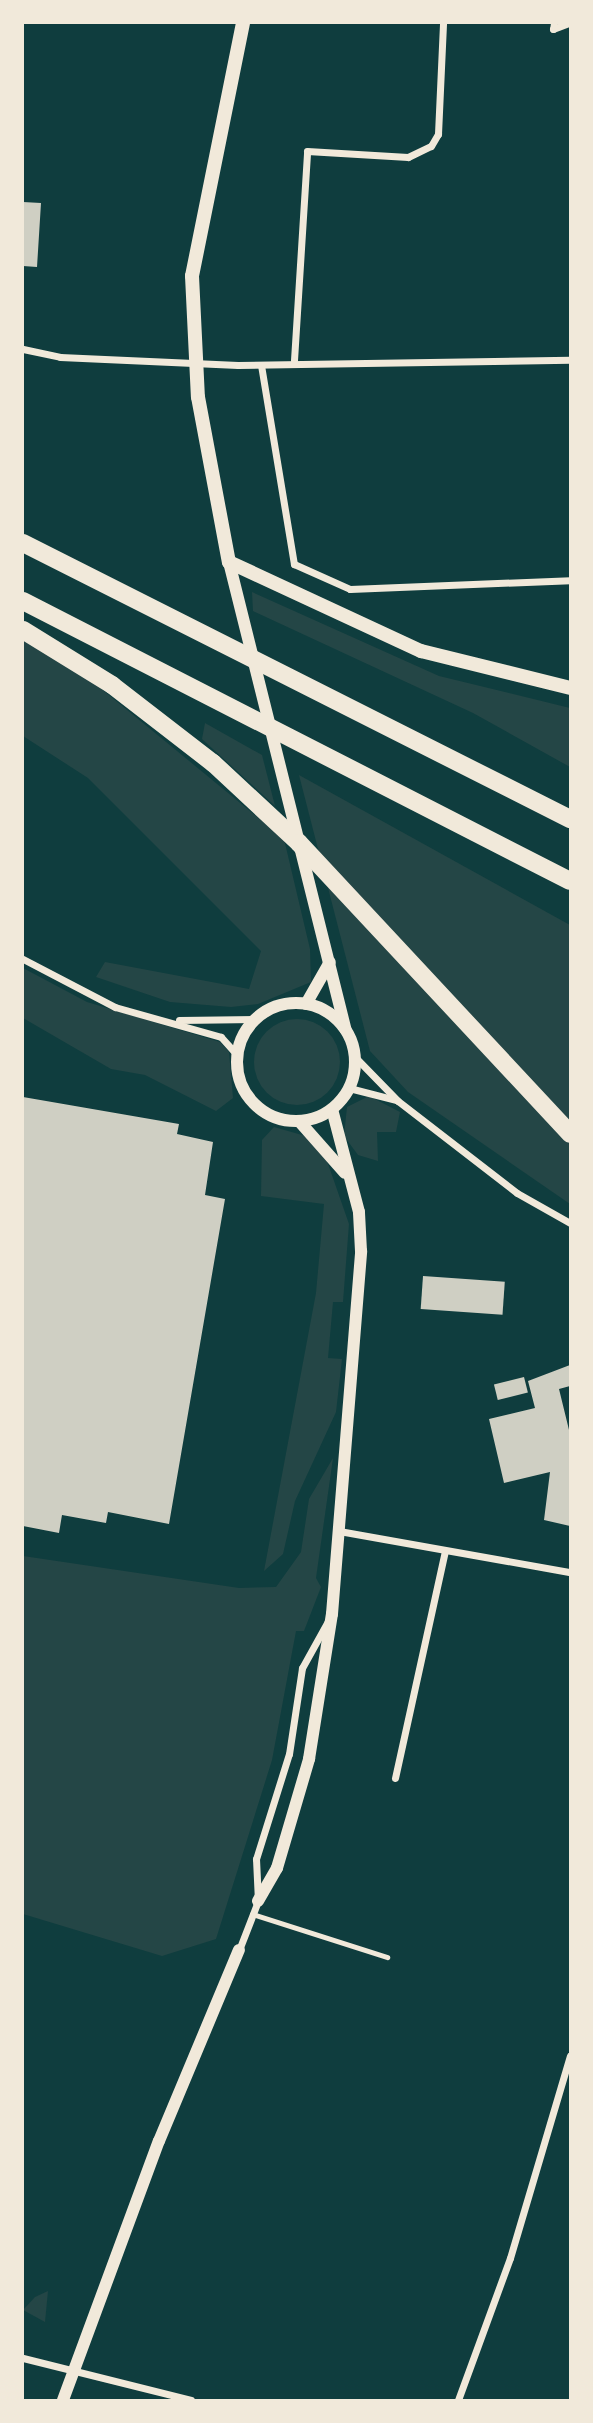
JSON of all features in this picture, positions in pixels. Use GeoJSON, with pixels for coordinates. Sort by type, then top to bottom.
{"type":"FeatureCollection","features":[{"type":"Feature","properties":{"kind":"highway"},"geometry":{"type":"LineString","coordinates":[[23,543],[570,819]]}},
{"type":"Feature","properties":{"kind":"highway"},"geometry":{"type":"LineString","coordinates":[[23,601],[570,881]]}},
{"type":"Feature","properties":{"kind":"highway"},"geometry":{"type":"LineString","coordinates":[[23,630],[112,685],[213,763],[299,843],[570,1134]]}},
{"type":"Feature","properties":{"kind":"highway"},"geometry":{"type":"LineString","coordinates":[[485,774],[570,813]]}},
{"type":"Feature","properties":{"kind":"highway"},"geometry":{"type":"LineString","coordinates":[[508,850],[570,888]]}},
{"type":"Feature","properties":{"kind":"main road"},"geometry":{"type":"LineString","coordinates":[[232,23],[232,84]]}},
{"type":"Feature","properties":{"kind":"main road"},"geometry":{"type":"LineString","coordinates":[[243,23],[193,266],[194,364],[229,562],[401,643],[545,683],[570,687]]}},
{"type":"Feature","properties":{"kind":"street"},"geometry":{"type":"LineString","coordinates":[[294,360],[307,151],[408,157],[430,146],[438,134],[443,23]]}},
{"type":"Feature","properties":{"kind":"street"},"geometry":{"type":"LineString","coordinates":[[554,23],[554,29],[569,23]]}},
{"type":"Feature","properties":{"kind":"street"},"geometry":{"type":"LineString","coordinates":[[23,349],[60,358],[194,364],[261,365],[294,360],[570,360]]}},
{"type":"Feature","properties":{"kind":"street"},"geometry":{"type":"LineString","coordinates":[[261,365],[294,564],[350,589],[570,580]]}},
{"type":"Feature","properties":{"kind":"street"},"geometry":{"type":"LineString","coordinates":[[229,562],[237,604],[317,920],[356,1058],[398,1101],[517,1193],[570,1223]]}},
{"type":"Feature","properties":{"kind":"street"},"geometry":{"type":"LineString","coordinates":[[23,960],[115,1007],[172,1020],[221,1037],[238,1055],[249,1097],[277,1118],[299,1121],[332,1109],[349,1088],[356,1058]]}},
{"type":"Feature","properties":{"kind":"street"},"geometry":{"type":"LineString","coordinates":[[306,1004],[330,961]]}},
{"type":"Feature","properties":{"kind":"street"},"geometry":{"type":"LineString","coordinates":[[238,1055],[256,1019],[271,1009],[306,1004],[329,1013],[346,1030]]}},
{"type":"Feature","properties":{"kind":"street"},"geometry":{"type":"LineString","coordinates":[[172,1020],[256,1019]]}},
{"type":"Feature","properties":{"kind":"street"},"geometry":{"type":"LineString","coordinates":[[349,1088],[398,1101]]}},
{"type":"Feature","properties":{"kind":"street"},"geometry":{"type":"LineString","coordinates":[[63,2400],[73,2367],[240,1951],[252,1914],[277,1868],[309,1759],[332,1614],[361,1251],[359,1212],[332,1109]]}},
{"type":"Feature","properties":{"kind":"street"},"geometry":{"type":"LineString","coordinates":[[299,1121],[348,1177]]}},
{"type":"Feature","properties":{"kind":"street"},"geometry":{"type":"LineString","coordinates":[[339,1531],[570,1573]]}},
{"type":"Feature","properties":{"kind":"street"},"geometry":{"type":"LineString","coordinates":[[395,1778],[445,1551]]}},
{"type":"Feature","properties":{"kind":"street"},"geometry":{"type":"LineString","coordinates":[[258,1900],[256,1859],[289,1754],[302,1668],[332,1614]]}},
{"type":"Feature","properties":{"kind":"street"},"geometry":{"type":"LineString","coordinates":[[458,2400],[510,2259],[570,2056]]}},
{"type":"Feature","properties":{"kind":"street"},"geometry":{"type":"LineString","coordinates":[[23,2358],[73,2367],[191,2400]]}},
{"type":"Feature","properties":{"kind":"lane"},"geometry":{"type":"LineString","coordinates":[[252,1914],[387,1957]]}},
{"type":"Feature","properties":{"kind":"shaded area"},"geometry":{"type":"Polygon","coordinates":[[[252,592],[439,676],[570,708],[570,767],[473,713],[253,611],[252,592]]]}},
{"type":"Feature","properties":{"kind":"shaded area"},"geometry":{"type":"Polygon","coordinates":[[[23,634],[53,649],[284,839],[310,949],[311,982],[258,1004],[231,1007],[170,1002],[96,977],[105,962],[249,989],[261,951],[88,778],[23,736],[23,634]]]}},
{"type":"Feature","properties":{"kind":"shaded area"},"geometry":{"type":"Polygon","coordinates":[[[205,723],[262,755],[275,806],[202,739],[205,723]]]}},
{"type":"Feature","properties":{"kind":"shaded area"},"geometry":{"type":"Polygon","coordinates":[[[299,775],[570,925],[570,1204],[408,1092],[370,1051],[299,775]]]}},
{"type":"Feature","properties":{"kind":"shaded area"},"geometry":{"type":"Polygon","coordinates":[[[23,968],[87,1002],[220,1042],[229,1052],[233,1098],[216,1111],[145,1075],[111,1069],[23,1018],[23,968]]]}},
{"type":"Feature","properties":{"kind":"shaded area"},"geometry":{"type":"Polygon","coordinates":[[[297,1019],[321,1026],[333,1038],[340,1062],[333,1086],[321,1098],[297,1105],[273,1098],[261,1086],[254,1062],[261,1038],[273,1026],[297,1019]]]}},
{"type":"Feature","properties":{"kind":"shaded area"},"geometry":{"type":"Polygon","coordinates":[[[369,1096],[400,1112],[396,1132],[377,1132],[378,1161],[358,1155],[344,1136],[347,1107],[369,1096]]]}},
{"type":"Feature","properties":{"kind":"shaded area"},"geometry":{"type":"Polygon","coordinates":[[[274,1127],[309,1137],[326,1158],[349,1224],[343,1302],[333,1302],[328,1358],[342,1359],[336,1412],[295,1501],[283,1554],[264,1571],[316,1293],[324,1204],[261,1196],[262,1140],[274,1127]]]}},
{"type":"Feature","properties":{"kind":"shaded area"},"geometry":{"type":"Polygon","coordinates":[[[333,1458],[316,1578],[321,1587],[304,1631],[296,1631],[272,1760],[216,1939],[162,1956],[23,1914],[23,1556],[239,1588],[276,1587],[301,1552],[309,1499],[333,1458]]]}},
{"type":"Feature","properties":{"kind":"shaded area"},"geometry":{"type":"Polygon","coordinates":[[[48,2291],[45,2322],[23,2310],[35,2297],[48,2291]]]}},
{"type":"Feature","properties":{"kind":"building"},"geometry":{"type":"Polygon","coordinates":[[[23,202],[41,203],[37,267],[23,266],[23,202]]]}},
{"type":"Feature","properties":{"kind":"building"},"geometry":{"type":"Polygon","coordinates":[[[23,1097],[179,1124],[177,1134],[213,1142],[205,1195],[225,1199],[169,1524],[108,1512],[106,1523],[62,1515],[59,1533],[23,1526],[23,1097]]]}},
{"type":"Feature","properties":{"kind":"building"},"geometry":{"type":"Polygon","coordinates":[[[423,1276],[505,1282],[502,1315],[421,1309],[423,1276]]]}},
{"type":"Feature","properties":{"kind":"building"},"geometry":{"type":"Polygon","coordinates":[[[570,1365],[570,1386],[559,1389],[570,1434],[570,1526],[544,1520],[550,1472],[504,1483],[489,1419],[535,1408],[528,1381],[570,1365]]]}},
{"type":"Feature","properties":{"kind":"building"},"geometry":{"type":"Polygon","coordinates":[[[524,1377],[528,1393],[498,1400],[494,1384],[524,1377]]]}}]}
